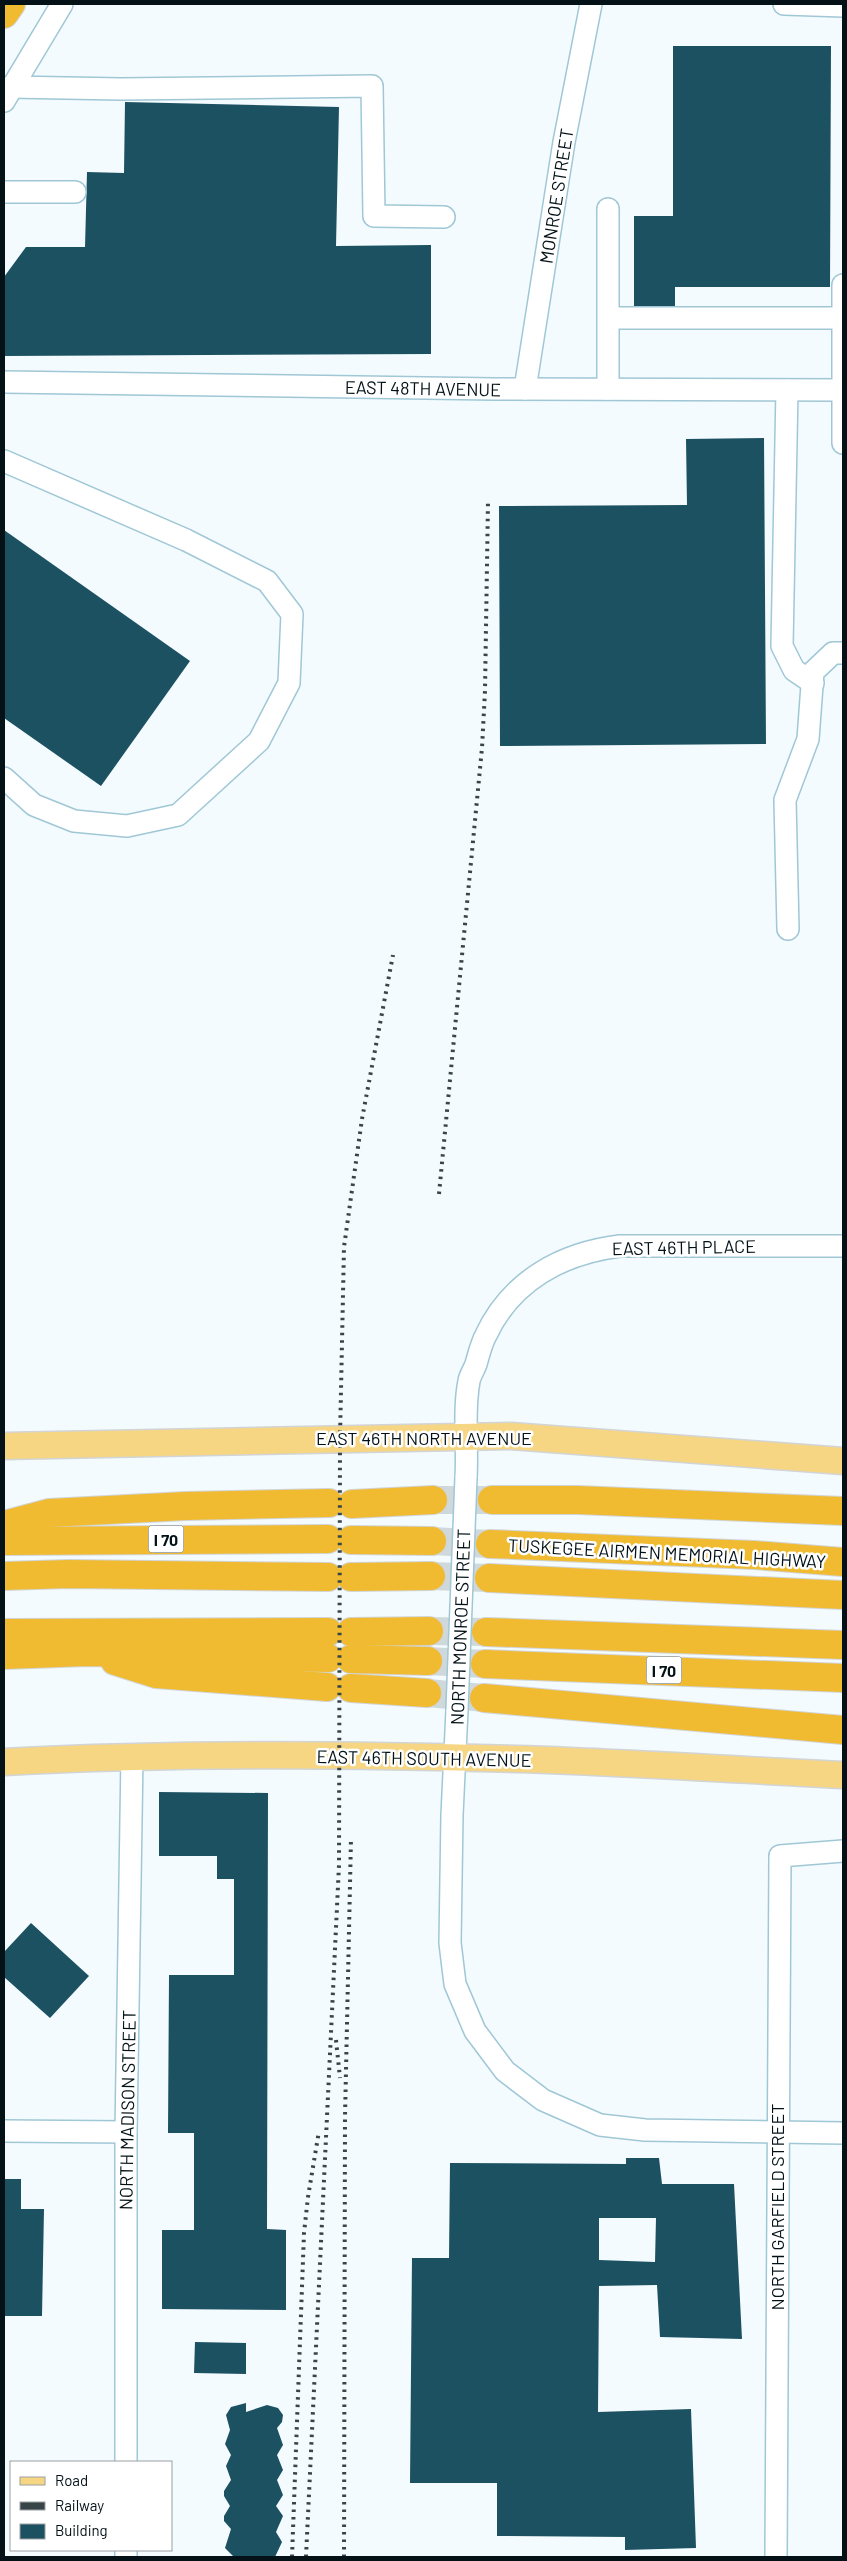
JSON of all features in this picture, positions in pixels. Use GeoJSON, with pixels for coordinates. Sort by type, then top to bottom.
{"type":"FeatureCollection","features":[{"type":"Feature","properties":{"kind":"highway"},"geometry":{"type":"LineString","coordinates":[[4,14],[11,4]]}},
{"type":"Feature","properties":{"kind":"highway"},"geometry":{"type":"LineString","coordinates":[[4,1525],[49,1513],[186,1506],[340,1504],[433,1500]]}},
{"type":"Feature","properties":{"kind":"highway"},"geometry":{"type":"LineString","coordinates":[[492,1500],[578,1500],[843,1511]]}},
{"type":"Feature","properties":{"kind":"highway","name":"I 70"},"geometry":{"type":"LineString","coordinates":[[4,1541],[432,1541]]}},
{"type":"Feature","properties":{"kind":"highway","name":"TUSKEGEE AIRMEN MEMORIAL HIGHWAY"},"geometry":{"type":"LineString","coordinates":[[490,1544],[754,1555],[843,1562]]}},
{"type":"Feature","properties":{"kind":"highway"},"geometry":{"type":"LineString","coordinates":[[4,1576],[79,1574],[340,1577],[431,1576]]}},
{"type":"Feature","properties":{"kind":"highway"},"geometry":{"type":"LineString","coordinates":[[489,1578],[843,1595]]}},
{"type":"Feature","properties":{"kind":"highway"},"geometry":{"type":"LineString","coordinates":[[4,1633],[429,1630]]}},
{"type":"Feature","properties":{"kind":"highway"},"geometry":{"type":"LineString","coordinates":[[486,1632],[843,1645]]}},
{"type":"Feature","properties":{"kind":"highway"},"geometry":{"type":"LineString","coordinates":[[4,1655],[88,1652],[428,1661]]}},
{"type":"Feature","properties":{"kind":"highway"},"geometry":{"type":"LineString","coordinates":[[88,1652],[156,1674],[427,1693]]}},
{"type":"Feature","properties":{"kind":"highway","name":"I 70"},"geometry":{"type":"LineString","coordinates":[[485,1664],[843,1678]]}},
{"type":"Feature","properties":{"kind":"highway"},"geometry":{"type":"LineString","coordinates":[[484,1698],[843,1730]]}},
{"type":"Feature","properties":{"kind":"main road","name":"EAST 46TH NORTH AVENUE"},"geometry":{"type":"LineString","coordinates":[[4,1446],[467,1435],[521,1436],[843,1461]]}},
{"type":"Feature","properties":{"kind":"main road","name":"EAST 46TH SOUTH AVENUE"},"geometry":{"type":"LineString","coordinates":[[4,1762],[132,1757],[455,1758],[678,1766],[843,1775]]}},
{"type":"Feature","properties":{"kind":"street"},"geometry":{"type":"LineString","coordinates":[[7,94],[62,4]]}},
{"type":"Feature","properties":{"kind":"street","name":"MONROE STREET"},"geometry":{"type":"LineString","coordinates":[[524,389],[564,142],[591,4]]}},
{"type":"Feature","properties":{"kind":"street"},"geometry":{"type":"LineString","coordinates":[[784,4],[843,6]]}},
{"type":"Feature","properties":{"kind":"street"},"geometry":{"type":"LineString","coordinates":[[7,94],[121,89],[372,86],[374,216],[444,217]]}},
{"type":"Feature","properties":{"kind":"street"},"geometry":{"type":"LineString","coordinates":[[4,192],[75,192]]}},
{"type":"Feature","properties":{"kind":"street"},"geometry":{"type":"LineString","coordinates":[[608,209],[608,389]]}},
{"type":"Feature","properties":{"kind":"street"},"geometry":{"type":"LineString","coordinates":[[843,285],[843,443]]}},
{"type":"Feature","properties":{"kind":"street"},"geometry":{"type":"LineString","coordinates":[[609,318],[843,318]]}},
{"type":"Feature","properties":{"kind":"street","name":"EAST 48TH AVENUE"},"geometry":{"type":"LineString","coordinates":[[4,382],[524,389],[843,390]]}},
{"type":"Feature","properties":{"kind":"street"},"geometry":{"type":"LineString","coordinates":[[787,390],[782,646],[794,670],[812,683]]}},
{"type":"Feature","properties":{"kind":"street"},"geometry":{"type":"LineString","coordinates":[[4,461],[186,540],[267,581],[292,614],[289,683],[259,742],[178,815],[127,826],[74,821],[34,805],[4,778]]}},
{"type":"Feature","properties":{"kind":"street"},"geometry":{"type":"LineString","coordinates":[[788,929],[785,800],[808,739],[813,672],[834,653],[843,653]]}},
{"type":"Feature","properties":{"kind":"street","name":"EAST 46TH PLACE"},"geometry":{"type":"LineString","coordinates":[[531,1279],[556,1263],[578,1255],[620,1246],[843,1246]]}},
{"type":"Feature","properties":{"kind":"street","name":"NORTH MONROE STREET"},"geometry":{"type":"LineString","coordinates":[[531,1279],[499,1312],[480,1347],[469,1380],[452,1815],[450,1943],[455,1984],[475,2031],[505,2070],[543,2100],[600,2125],[645,2130],[843,2133]]}},
{"type":"Feature","properties":{"kind":"street","name":"NORTH MADISON STREET"},"geometry":{"type":"LineString","coordinates":[[126,2461],[126,2132],[132,1757]]}},
{"type":"Feature","properties":{"kind":"street","name":"NORTH GARFIELD STREET"},"geometry":{"type":"LineString","coordinates":[[776,2557],[780,1856],[843,1851]]}},
{"type":"Feature","properties":{"kind":"street"},"geometry":{"type":"LineString","coordinates":[[4,2131],[126,2132]]}},
{"type":"Feature","properties":{"kind":"building"},"geometry":{"type":"Polygon","coordinates":[[[673,46],[831,46],[830,287],[675,287],[675,306],[634,306],[634,216],[673,216],[673,46]]]}},
{"type":"Feature","properties":{"kind":"building"},"geometry":{"type":"Polygon","coordinates":[[[125,102],[339,107],[336,246],[431,245],[431,354],[4,356],[4,277],[26,247],[85,247],[87,172],[124,173],[125,102]]]}},
{"type":"Feature","properties":{"kind":"building"},"geometry":{"type":"Polygon","coordinates":[[[764,438],[766,744],[500,746],[499,506],[687,505],[686,439],[764,438]]]}},
{"type":"Feature","properties":{"kind":"building"},"geometry":{"type":"Polygon","coordinates":[[[4,530],[190,661],[101,786],[4,718],[4,530]]]}},
{"type":"Feature","properties":{"kind":"building"},"geometry":{"type":"Polygon","coordinates":[[[159,1792],[268,1793],[267,2229],[286,2230],[286,2310],[162,2309],[162,2230],[194,2230],[194,2133],[168,2133],[169,1975],[234,1975],[234,1879],[217,1879],[217,1856],[159,1856],[159,1792]]]}},
{"type":"Feature","properties":{"kind":"building"},"geometry":{"type":"Polygon","coordinates":[[[31,1923],[89,1976],[50,2018],[4,1977],[4,1952],[31,1923]]]}},
{"type":"Feature","properties":{"kind":"building"},"geometry":{"type":"Polygon","coordinates":[[[626,2158],[659,2158],[662,2184],[734,2184],[742,2339],[660,2337],[657,2285],[599,2286],[598,2412],[691,2409],[696,2548],[625,2550],[625,2537],[497,2536],[497,2483],[410,2483],[412,2258],[449,2258],[450,2163],[626,2164],[626,2158]],[[599,2218],[599,2260],[655,2262],[656,2218],[599,2218]]]}},
{"type":"Feature","properties":{"kind":"building"},"geometry":{"type":"Polygon","coordinates":[[[4,2179],[21,2179],[21,2209],[44,2209],[42,2316],[4,2316],[4,2179]]]}},
{"type":"Feature","properties":{"kind":"building"},"geometry":{"type":"Polygon","coordinates":[[[195,2342],[246,2343],[246,2374],[194,2373],[195,2342]]]}},
{"type":"Feature","properties":{"kind":"building"},"geometry":{"type":"Polygon","coordinates":[[[246,2403],[246,2412],[267,2405],[278,2408],[283,2415],[282,2422],[277,2428],[283,2445],[277,2455],[283,2470],[277,2480],[283,2495],[276,2506],[283,2516],[276,2532],[282,2542],[275,2557],[234,2557],[225,2548],[231,2529],[224,2521],[224,2516],[230,2506],[224,2496],[224,2491],[231,2480],[226,2466],[231,2455],[225,2444],[230,2430],[226,2415],[231,2407],[246,2403]]]}},
{"type":"Feature","properties":{"kind":"tunnel"},"geometry":{"type":"LineString","coordinates":[[433,1500],[492,1500]]}},
{"type":"Feature","properties":{"kind":"tunnel"},"geometry":{"type":"LineString","coordinates":[[432,1541],[490,1544]]}},
{"type":"Feature","properties":{"kind":"tunnel"},"geometry":{"type":"LineString","coordinates":[[431,1576],[489,1578]]}},
{"type":"Feature","properties":{"kind":"tunnel"},"geometry":{"type":"LineString","coordinates":[[429,1631],[486,1632]]}},
{"type":"Feature","properties":{"kind":"tunnel"},"geometry":{"type":"LineString","coordinates":[[428,1661],[485,1664]]}},
{"type":"Feature","properties":{"kind":"tunnel"},"geometry":{"type":"LineString","coordinates":[[427,1693],[484,1698]]}},
{"type":"Feature","properties":{"kind":"railway"},"geometry":{"type":"LineString","coordinates":[[439,1194],[482,748],[485,691],[488,501]]}},
{"type":"Feature","properties":{"kind":"railway"},"geometry":{"type":"LineString","coordinates":[[306,2557],[339,1865],[340,1438],[344,1247],[362,1119],[393,955]]}},
{"type":"Feature","properties":{"kind":"railway"},"geometry":{"type":"LineString","coordinates":[[344,2557],[345,2117],[351,1838]]}},
{"type":"Feature","properties":{"kind":"railway"},"geometry":{"type":"LineString","coordinates":[[336,2040],[340,2078]]}},
{"type":"Feature","properties":{"kind":"railway"},"geometry":{"type":"LineString","coordinates":[[292,2557],[304,2233],[319,2131]]}}]}
